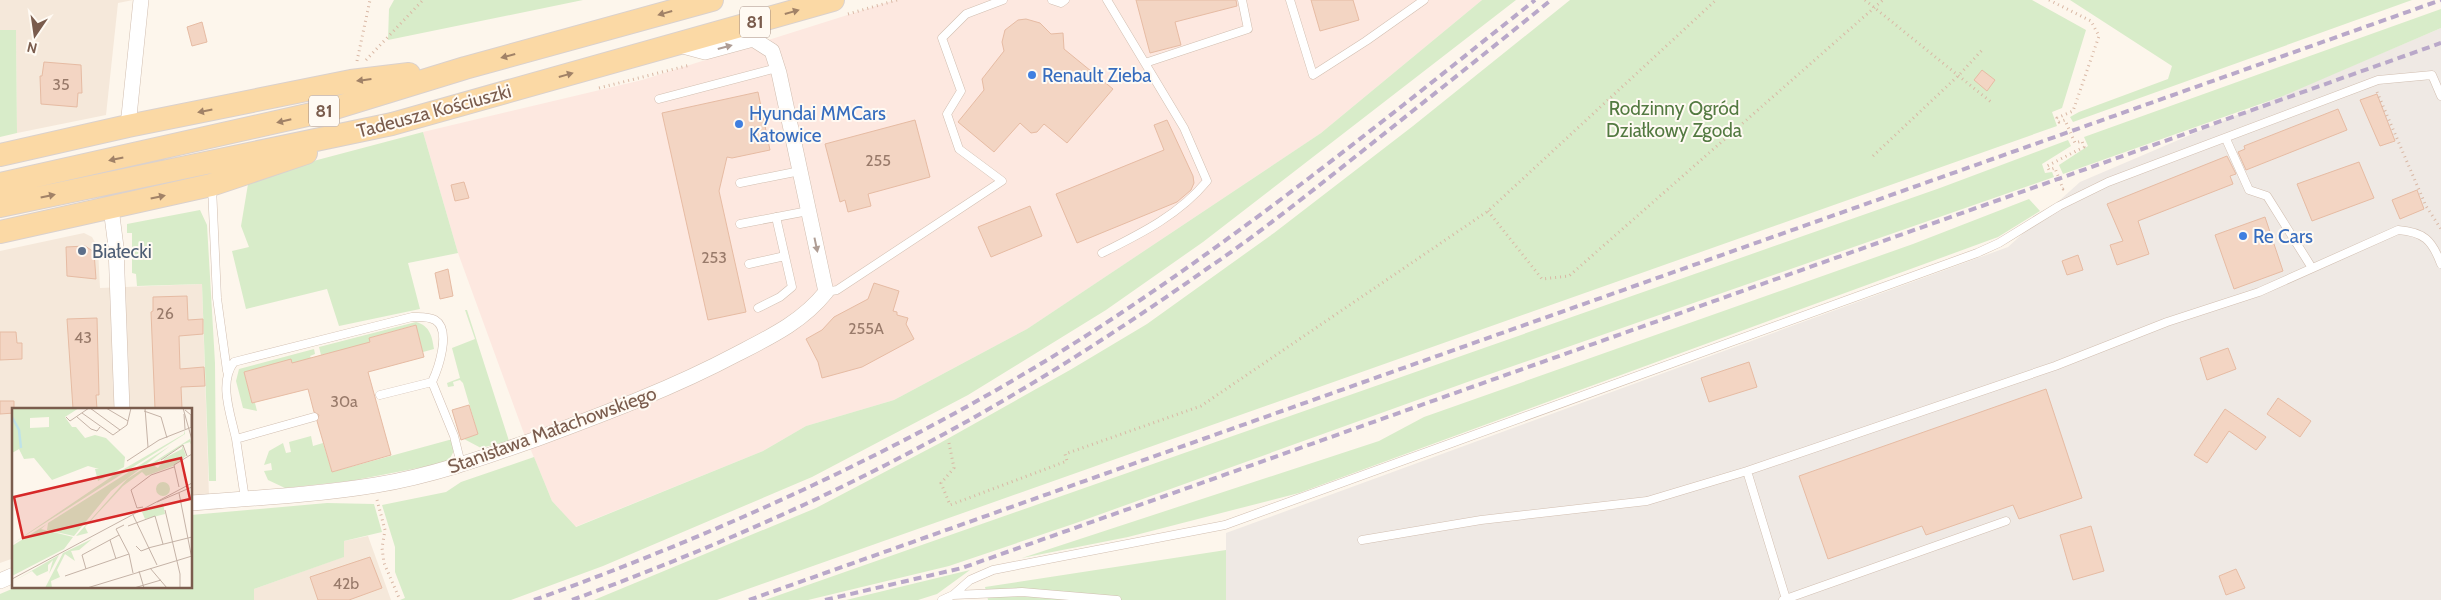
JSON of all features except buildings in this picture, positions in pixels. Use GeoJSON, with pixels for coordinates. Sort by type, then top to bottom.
{"type":"FeatureCollection","features":[{"type":"Feature","properties":{"kind":"main road","name":"Tadeusza Kościuszki"},"geometry":{"type":"LineString","coordinates":[[0,184],[326,111],[465,68],[712,0]]}},
{"type":"Feature","properties":{"kind":"main road","name":"Tadeusza Kościuszki"},"geometry":{"type":"LineString","coordinates":[[0,206],[392,124],[833,0]]}},
{"type":"Feature","properties":{"kind":"main road"},"geometry":{"type":"LineString","coordinates":[[0,154],[351,81],[465,68]]}},
{"type":"Feature","properties":{"kind":"main road"},"geometry":{"type":"LineString","coordinates":[[0,232],[212,185],[392,124]]}},
{"type":"Feature","properties":{"kind":"street"},"geometry":{"type":"LineString","coordinates":[[128,126],[141,0]]}},
{"type":"Feature","properties":{"kind":"street"},"geometry":{"type":"LineString","coordinates":[[678,44],[705,52],[753,39],[772,51],[826,292]]}},
{"type":"Feature","properties":{"kind":"street"},"geometry":{"type":"LineString","coordinates":[[110,208],[116,247],[122,408]]}},
{"type":"Feature","properties":{"kind":"street","name":"Stanisława Małachowskiego"},"geometry":{"type":"LineString","coordinates":[[192,503],[376,485],[461,464],[568,427],[695,376],[798,320],[826,292]]}},
{"type":"Feature","properties":{"kind":"street"},"geometry":{"type":"LineString","coordinates":[[0,581],[12,576]]}},
{"type":"Feature","properties":{"kind":"lane"},"geometry":{"type":"LineString","coordinates":[[826,292],[836,290],[1002,181],[959,150],[947,114],[961,91],[942,38],[966,14],[1003,0]]}},
{"type":"Feature","properties":{"kind":"lane"},"geometry":{"type":"LineString","coordinates":[[1052,0],[1061,3],[1065,0]]}},
{"type":"Feature","properties":{"kind":"lane"},"geometry":{"type":"LineString","coordinates":[[1102,254],[1146,232],[1169,216],[1207,181],[1184,128],[1107,0]]}},
{"type":"Feature","properties":{"kind":"lane"},"geometry":{"type":"LineString","coordinates":[[1145,63],[1248,29],[1242,0]]}},
{"type":"Feature","properties":{"kind":"lane"},"geometry":{"type":"LineString","coordinates":[[1290,0],[1313,75],[1366,41],[1424,0]]}},
{"type":"Feature","properties":{"kind":"lane"},"geometry":{"type":"LineString","coordinates":[[659,99],[777,68]]}},
{"type":"Feature","properties":{"kind":"lane"},"geometry":{"type":"LineString","coordinates":[[942,600],[953,595],[970,580],[993,570],[1225,525],[1976,254],[1999,244],[2059,206],[2108,182],[2373,82],[2432,75],[2441,96]]}},
{"type":"Feature","properties":{"kind":"lane"},"geometry":{"type":"LineString","coordinates":[[2226,139],[2249,190],[2267,196],[2312,268]]}},
{"type":"Feature","properties":{"kind":"lane"},"geometry":{"type":"LineString","coordinates":[[740,183],[800,171]]}},
{"type":"Feature","properties":{"kind":"lane"},"geometry":{"type":"LineString","coordinates":[[212,185],[217,298],[227,370],[226,385],[245,499]]}},
{"type":"Feature","properties":{"kind":"lane"},"geometry":{"type":"LineString","coordinates":[[740,224],[808,211]]}},
{"type":"Feature","properties":{"kind":"lane"},"geometry":{"type":"LineString","coordinates":[[758,308],[780,297],[792,287],[776,217]]}},
{"type":"Feature","properties":{"kind":"lane"},"geometry":{"type":"LineString","coordinates":[[1362,540],[1481,520],[1647,501],[1748,471],[2055,366],[2166,322],[2259,292],[2398,230],[2416,232],[2434,245],[2441,264]]}},
{"type":"Feature","properties":{"kind":"lane"},"geometry":{"type":"LineString","coordinates":[[749,264],[785,256]]}},
{"type":"Feature","properties":{"kind":"lane"},"geometry":{"type":"LineString","coordinates":[[227,370],[234,362],[412,317],[429,318],[439,323],[442,336],[442,357],[432,382],[454,436],[461,464]]}},
{"type":"Feature","properties":{"kind":"lane"},"geometry":{"type":"LineString","coordinates":[[380,395],[432,382]]}},
{"type":"Feature","properties":{"kind":"lane"},"geometry":{"type":"LineString","coordinates":[[236,439],[314,417]]}},
{"type":"Feature","properties":{"kind":"lane"},"geometry":{"type":"LineString","coordinates":[[1748,471],[1785,599],[2006,521]]}},
{"type":"Feature","properties":{"kind":"lane"},"geometry":{"type":"LineString","coordinates":[[953,595],[1022,592],[1116,600]]}},
{"type":"Feature","properties":{"kind":"path"},"geometry":{"type":"LineString","coordinates":[[357,62],[370,0]]}},
{"type":"Feature","properties":{"kind":"path"},"geometry":{"type":"LineString","coordinates":[[362,64],[423,0]]}},
{"type":"Feature","properties":{"kind":"path"},"geometry":{"type":"LineString","coordinates":[[949,443],[954,468],[942,483],[950,505],[1066,461],[1065,454],[1201,406],[1488,211],[1716,0]]}},
{"type":"Feature","properties":{"kind":"path"},"geometry":{"type":"LineString","coordinates":[[1866,0],[1991,102]]}},
{"type":"Feature","properties":{"kind":"path"},"geometry":{"type":"LineString","coordinates":[[1488,211],[1542,279],[1569,276],[1883,0]]}},
{"type":"Feature","properties":{"kind":"path"},"geometry":{"type":"LineString","coordinates":[[2049,0],[2091,21],[2099,36],[2073,112],[2057,118],[2059,122],[2065,120],[2074,143],[2082,140],[2084,146],[2047,166],[2048,170],[2056,168],[2063,189],[2066,188],[2067,192],[2056,197],[2059,206]]}},
{"type":"Feature","properties":{"kind":"path"},"geometry":{"type":"LineString","coordinates":[[1873,156],[1959,75],[1984,48]]}},
{"type":"Feature","properties":{"kind":"path"},"geometry":{"type":"LineString","coordinates":[[2373,82],[2426,206],[2441,229]]}},
{"type":"Feature","properties":{"kind":"path"},"geometry":{"type":"LineString","coordinates":[[376,500],[385,530],[382,548],[384,563],[400,600]]}},
{"type":"Feature","properties":{"kind":"shaded area"},"geometry":{"type":"Polygon","coordinates":[[[0,0],[133,0],[118,3],[106,115],[17,133],[16,31],[0,30],[0,0]]]}},
{"type":"Feature","properties":{"kind":"shaded area"},"geometry":{"type":"Polygon","coordinates":[[[895,0],[1482,0],[1321,133],[1027,329],[894,400],[806,426],[763,451],[575,527],[552,501],[523,431],[458,253],[423,132],[642,80],[895,0]]]}},
{"type":"Feature","properties":{"kind":"shaded area"},"geometry":{"type":"Polygon","coordinates":[[[2441,28],[2441,600],[1226,600],[1226,533],[2008,247],[2080,182],[2441,28]]]}},
{"type":"Feature","properties":{"kind":"shaded area"},"geometry":{"type":"Polygon","coordinates":[[[84,233],[92,237],[98,248],[100,288],[202,284],[209,496],[192,497],[192,408],[12,408],[12,559],[0,563],[0,251],[84,233]]]}},
{"type":"Feature","properties":{"kind":"shaded area"},"geometry":{"type":"Polygon","coordinates":[[[368,536],[391,600],[254,600],[254,589],[343,557],[344,541],[368,536]]]}},
{"type":"Feature","properties":{"kind":"green space"},"geometry":{"type":"Polygon","coordinates":[[[394,0],[583,0],[388,40],[389,9],[394,0]]]}},
{"type":"Feature","properties":{"kind":"green space"},"geometry":{"type":"Polygon","coordinates":[[[1482,0],[1516,0],[1203,242],[1106,310],[968,395],[812,477],[603,566],[511,600],[400,600],[405,598],[395,572],[395,547],[382,505],[446,492],[461,482],[534,457],[552,501],[576,527],[763,451],[806,426],[894,400],[1027,329],[1321,133],[1482,0]]]}},
{"type":"Feature","properties":{"kind":"green space","name":"Rodzinny Ogród Działkowy Zgoda"},"geometry":{"type":"Polygon","coordinates":[[[1570,0],[2032,0],[2086,30],[2062,108],[2052,112],[2057,126],[717,600],[594,600],[816,508],[940,443],[1070,370],[1147,324],[1274,233],[1413,126],[1570,0]]]}},
{"type":"Feature","properties":{"kind":"green space"},"geometry":{"type":"Polygon","coordinates":[[[2070,0],[2412,0],[2073,122],[2070,117],[2079,112],[2168,79],[2172,66],[2070,0]]]}},
{"type":"Feature","properties":{"kind":"green space"},"geometry":{"type":"Polygon","coordinates":[[[2441,9],[2441,28],[2283,96],[2063,174],[2059,165],[2088,146],[2084,137],[2441,9]]]}},
{"type":"Feature","properties":{"kind":"green space"},"geometry":{"type":"Polygon","coordinates":[[[0,30],[16,30],[17,133],[0,137],[0,30]]]}},
{"type":"Feature","properties":{"kind":"green space"},"geometry":{"type":"Polygon","coordinates":[[[423,132],[458,253],[408,263],[420,309],[339,326],[327,289],[246,309],[232,251],[249,247],[241,226],[249,178],[423,132]]]}},
{"type":"Feature","properties":{"kind":"green space"},"geometry":{"type":"Polygon","coordinates":[[[2068,140],[2071,146],[2042,164],[2045,173],[2052,172],[2054,177],[1473,380],[1076,523],[949,566],[808,600],[765,600],[1940,188],[2068,140]]]}},
{"type":"Feature","properties":{"kind":"green space"},"geometry":{"type":"Polygon","coordinates":[[[2029,199],[2040,211],[1998,237],[1299,493],[1128,537],[1022,558],[1379,441],[1424,417],[1913,244],[2029,199]]]}},
{"type":"Feature","properties":{"kind":"green space"},"geometry":{"type":"Polygon","coordinates":[[[200,210],[207,225],[215,363],[216,481],[209,481],[202,284],[137,286],[136,274],[132,273],[132,233],[127,233],[127,224],[200,210]]]}},
{"type":"Feature","properties":{"kind":"green space"},"geometry":{"type":"Polygon","coordinates":[[[465,310],[467,310],[509,441],[481,448],[464,439],[478,434],[463,383],[460,380],[453,382],[454,386],[448,387],[447,383],[460,378],[452,348],[475,339],[465,310]]]}},
{"type":"Feature","properties":{"kind":"green space"},"geometry":{"type":"Polygon","coordinates":[[[416,322],[430,332],[434,349],[423,352],[415,325],[369,338],[370,344],[321,355],[319,347],[416,322]]]}},
{"type":"Feature","properties":{"kind":"green space"},"geometry":{"type":"Polygon","coordinates":[[[314,349],[315,354],[310,356],[311,358],[292,365],[291,360],[244,372],[252,403],[255,403],[257,411],[243,408],[236,381],[239,369],[314,349]]]}},
{"type":"Feature","properties":{"kind":"green space"},"geometry":{"type":"Polygon","coordinates":[[[311,436],[313,446],[323,443],[332,472],[449,440],[452,440],[455,449],[449,460],[439,464],[350,481],[285,488],[268,480],[264,471],[272,470],[271,463],[264,465],[269,451],[283,443],[286,453],[291,452],[289,442],[311,436]]]}},
{"type":"Feature","properties":{"kind":"green space"},"geometry":{"type":"Polygon","coordinates":[[[327,503],[374,504],[382,532],[344,541],[344,557],[254,589],[254,600],[0,600],[0,594],[14,588],[192,588],[192,515],[327,503]]]}},
{"type":"Feature","properties":{"kind":"green space"},"geometry":{"type":"Polygon","coordinates":[[[1226,550],[1226,600],[988,600],[985,587],[1226,550]]]}},
{"type":"Feature","properties":{"kind":"green space"},"geometry":{"type":"Polygon","coordinates":[[[970,570],[937,594],[918,600],[846,600],[970,570]]]}},
{"type":"Feature","properties":{"kind":"railway"},"geometry":{"type":"LineString","coordinates":[[534,600],[687,541],[762,509],[909,437],[1052,357],[1175,276],[1280,200],[1535,0]]}},
{"type":"Feature","properties":{"kind":"railway"},"geometry":{"type":"LineString","coordinates":[[572,600],[710,546],[845,485],[933,440],[1039,380],[1141,314],[1249,239],[1330,177],[1551,0]]}},
{"type":"Feature","properties":{"kind":"railway"},"geometry":{"type":"LineString","coordinates":[[749,600],[2441,0]]}},
{"type":"Feature","properties":{"kind":"railway"},"geometry":{"type":"LineString","coordinates":[[825,600],[962,568],[2441,43]]}},
{"type":"Feature","properties":{"kind":"place","name":"Renault Zieba"},"geometry":{"type":"Point","coordinates":[1032,75]}},
{"type":"Feature","properties":{"kind":"place","name":"Hyundai MMCars Katowice"},"geometry":{"type":"Point","coordinates":[739,124]}},
{"type":"Feature","properties":{"kind":"place","name":"Re Cars"},"geometry":{"type":"Point","coordinates":[2243,236]}},
{"type":"Feature","properties":{"kind":"place","name":"Białecki"},"geometry":{"type":"Point","coordinates":[82,251]}}]}
